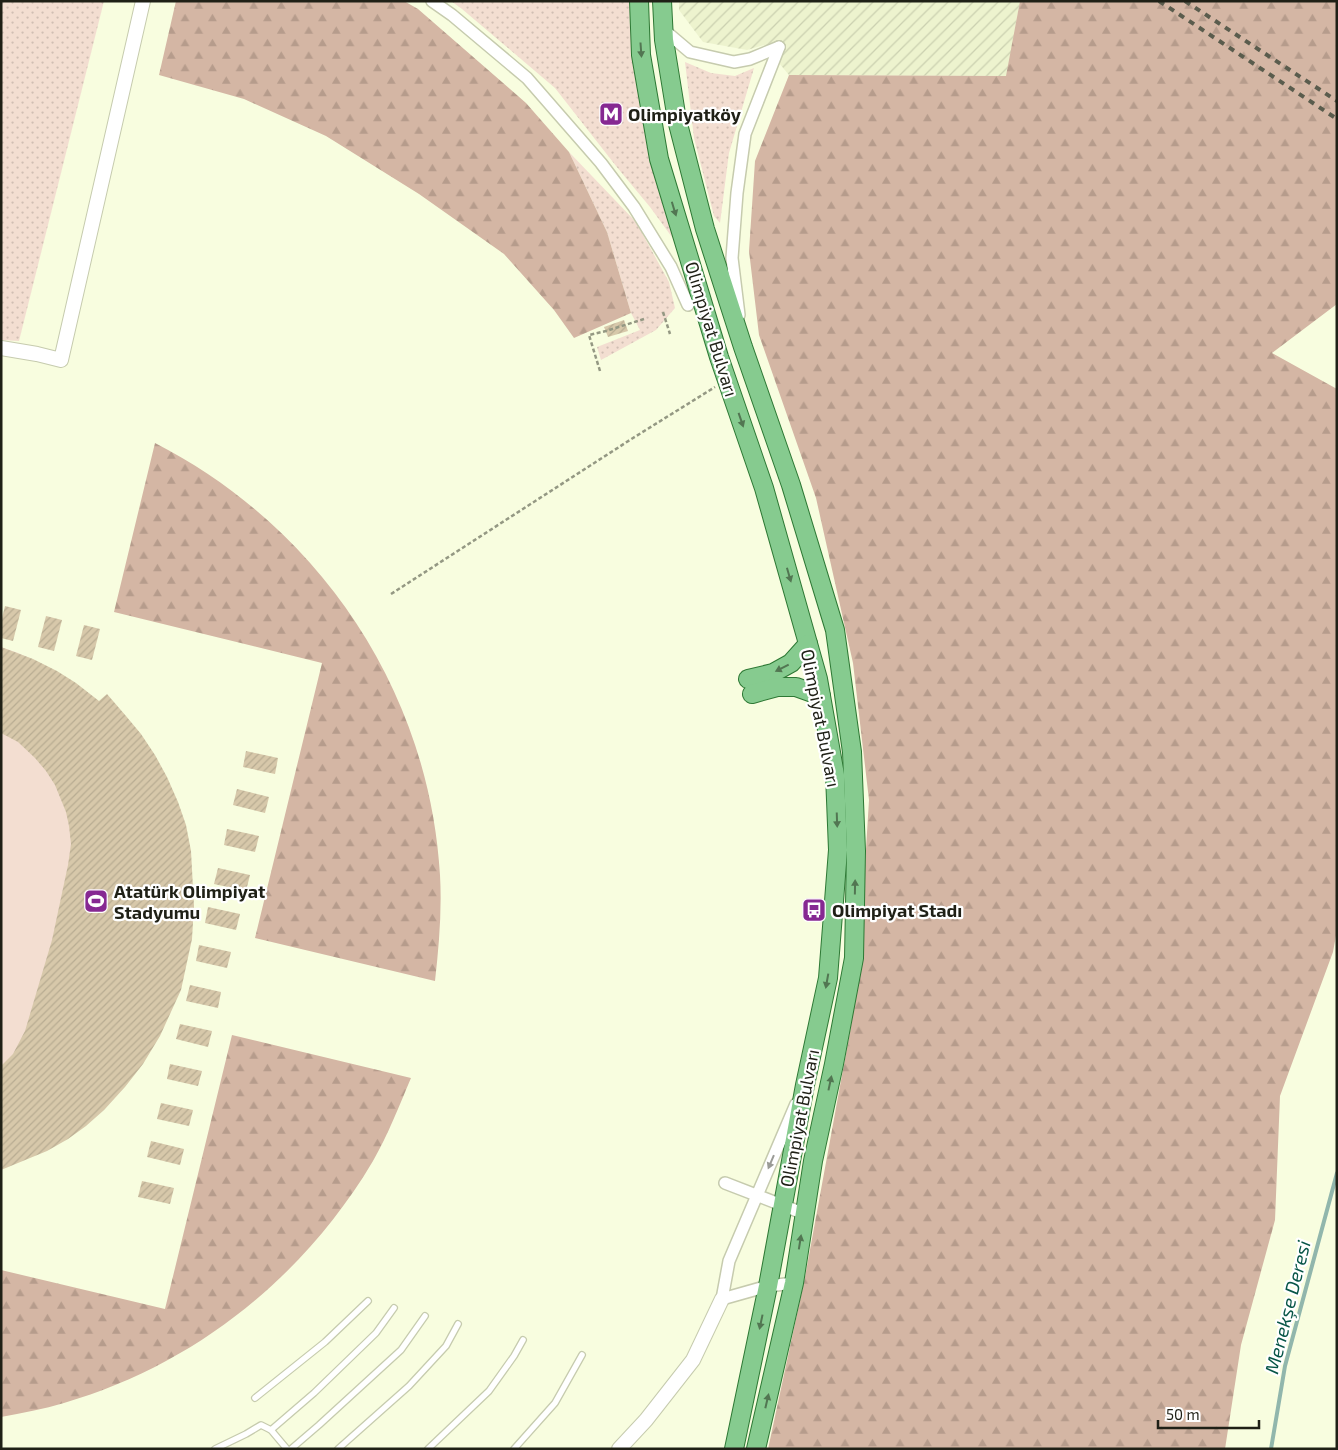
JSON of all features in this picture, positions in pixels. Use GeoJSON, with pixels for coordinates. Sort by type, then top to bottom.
{"type":"FeatureCollection","features":[{"type":"Feature","properties":{"kind":"main road","name":"Olimpiyat Bulvarı"},"geometry":{"type":"LineString","coordinates":[[639,1],[641,55],[659,160],[727,380],[764,488],[818,679],[835,775],[838,850],[828,978],[805,1085],[768,1286],[734,1449]]}},
{"type":"Feature","properties":{"kind":"main road","name":"Olimpiyat Bulvarı"},"geometry":{"type":"LineString","coordinates":[[662,1],[676,120],[705,229],[743,347],[791,485],[834,630],[852,752],[856,851],[854,958],[813,1161],[794,1283],[756,1449]]}},
{"type":"Feature","properties":{"kind":"main road"},"geometry":{"type":"LineString","coordinates":[[808,644],[791,663],[750,686],[796,687],[821,696]]}},
{"type":"Feature","properties":{"kind":"street"},"geometry":{"type":"LineString","coordinates":[[1,348],[61,360],[143,1]]}},
{"type":"Feature","properties":{"kind":"street"},"geometry":{"type":"LineString","coordinates":[[432,1],[452,15],[527,78],[601,163],[634,207],[672,267],[688,305]]}},
{"type":"Feature","properties":{"kind":"street"},"geometry":{"type":"LineString","coordinates":[[664,30],[690,52],[734,62],[750,59],[779,46],[745,134],[737,193],[732,258],[743,347]]}},
{"type":"Feature","properties":{"kind":"street"},"geometry":{"type":"LineString","coordinates":[[620,1449],[646,1420],[693,1360],[722,1300],[729,1261],[805,1085]]}},
{"type":"Feature","properties":{"kind":"street"},"geometry":{"type":"LineString","coordinates":[[725,1183],[805,1214]]}},
{"type":"Feature","properties":{"kind":"street"},"geometry":{"type":"LineString","coordinates":[[722,1300],[768,1286],[794,1283]]}},
{"type":"Feature","properties":{"kind":"lane"},"geometry":{"type":"LineString","coordinates":[[255,1398],[325,1342],[368,1301]]}},
{"type":"Feature","properties":{"kind":"lane"},"geometry":{"type":"LineString","coordinates":[[271,1430],[314,1393],[376,1333],[394,1308]]}},
{"type":"Feature","properties":{"kind":"lane"},"geometry":{"type":"LineString","coordinates":[[291,1449],[401,1350],[425,1316]]}},
{"type":"Feature","properties":{"kind":"lane"},"geometry":{"type":"LineString","coordinates":[[338,1449],[408,1386],[446,1346],[458,1324]]}},
{"type":"Feature","properties":{"kind":"lane"},"geometry":{"type":"LineString","coordinates":[[428,1449],[489,1391],[523,1340]]}},
{"type":"Feature","properties":{"kind":"lane"},"geometry":{"type":"LineString","coordinates":[[514,1449],[555,1404],[582,1355]]}},
{"type":"Feature","properties":{"kind":"lane"},"geometry":{"type":"LineString","coordinates":[[215,1449],[261,1425],[271,1430],[287,1449]]}},
{"type":"Feature","properties":{"kind":"path"},"geometry":{"type":"LineString","coordinates":[[663,312],[670,334]]}},
{"type":"Feature","properties":{"kind":"path"},"geometry":{"type":"LineString","coordinates":[[600,371],[588,335],[644,319]]}},
{"type":"Feature","properties":{"kind":"path"},"geometry":{"type":"LineString","coordinates":[[391,594],[633,438],[727,380]]}},
{"type":"Feature","properties":{"kind":"shaded area"},"geometry":{"type":"Polygon","coordinates":[[[1,1],[104,1],[19,341],[1,340],[1,1]]]}},
{"type":"Feature","properties":{"kind":"shaded area"},"geometry":{"type":"Polygon","coordinates":[[[451,1],[630,1],[631,22],[647,140],[674,240],[555,88],[451,1]]]}},
{"type":"Feature","properties":{"kind":"shaded area"},"geometry":{"type":"Polygon","coordinates":[[[679,1],[1020,1],[1007,76],[789,75],[764,45],[747,50],[703,42],[679,10],[679,1]]]}},
{"type":"Feature","properties":{"kind":"shaded area"},"geometry":{"type":"Polygon","coordinates":[[[685,62],[711,73],[735,76],[754,68],[729,153],[720,223],[714,216],[694,138],[685,62]]]}},
{"type":"Feature","properties":{"kind":"shaded area"},"geometry":{"type":"Polygon","coordinates":[[[569,152],[636,222],[669,282],[675,308],[656,330],[601,360],[597,347],[640,330],[631,313],[607,232],[569,152]]]}},
{"type":"Feature","properties":{"kind":"shaded area"},"geometry":{"type":"Polygon","coordinates":[[[1,647],[31,658],[59,673],[110,711],[1,1163],[1,647]]]}},
{"type":"Feature","properties":{"kind":"green space"},"geometry":{"type":"Polygon","coordinates":[[[176,1],[404,1],[418,9],[526,103],[569,152],[607,232],[631,313],[574,338],[554,310],[504,254],[419,194],[326,136],[244,99],[159,75],[176,1]]]}},
{"type":"Feature","properties":{"kind":"green space"},"geometry":{"type":"Polygon","coordinates":[[[1020,1],[1337,1],[1337,304],[1272,353],[1337,389],[1337,930],[1333,952],[1280,1096],[1275,1220],[1241,1345],[1225,1449],[768,1449],[805,1277],[851,1026],[862,914],[869,800],[853,663],[816,498],[759,335],[749,251],[755,161],[789,75],[1006,76],[1020,1]]]}},
{"type":"Feature","properties":{"kind":"green space"},"geometry":{"type":"Polygon","coordinates":[[[155,443],[214,478],[267,520],[314,568],[355,621],[388,679],[414,741],[431,807],[441,888],[440,928],[435,981],[255,938],[322,663],[114,612],[155,443]]]}},
{"type":"Feature","properties":{"kind":"green space"},"geometry":{"type":"Polygon","coordinates":[[[232,1035],[411,1078],[373,1161],[345,1203],[314,1242],[279,1279],[242,1311],[201,1340],[158,1365],[112,1386],[56,1405],[1,1417],[1,1270],[165,1309],[232,1035]]]}},
{"type":"Feature","properties":{"kind":"building"},"geometry":{"type":"Polygon","coordinates":[[[624,320],[628,331],[608,337],[604,327],[624,320]]]}},
{"type":"Feature","properties":{"kind":"building"},"geometry":{"type":"Polygon","coordinates":[[[5,606],[21,610],[13,641],[1,638],[1,622],[5,606]]]}},
{"type":"Feature","properties":{"kind":"building"},"geometry":{"type":"Polygon","coordinates":[[[46,616],[62,620],[54,651],[38,647],[46,616]]]}},
{"type":"Feature","properties":{"kind":"building"},"geometry":{"type":"Polygon","coordinates":[[[84,625],[100,629],[92,660],[76,656],[84,625]]]}},
{"type":"Feature","properties":{"kind":"building","name":"Atatürk Olimpiyat Stadyumu"},"geometry":{"type":"Polygon","coordinates":[[[1,647],[33,659],[57,671],[99,701],[107,694],[141,734],[167,777],[186,825],[191,851],[194,906],[192,939],[181,990],[160,1036],[143,1064],[104,1110],[86,1126],[47,1151],[1,1170],[1,1066],[13,1054],[25,1031],[52,940],[71,844],[66,812],[55,785],[35,758],[18,742],[1,733],[1,647]]]}},
{"type":"Feature","properties":{"kind":"building"},"geometry":{"type":"Polygon","coordinates":[[[246,751],[278,758],[275,774],[243,767],[246,751]]]}},
{"type":"Feature","properties":{"kind":"building"},"geometry":{"type":"Polygon","coordinates":[[[237,789],[269,797],[265,813],[233,805],[237,789]]]}},
{"type":"Feature","properties":{"kind":"building"},"geometry":{"type":"Polygon","coordinates":[[[227,829],[259,836],[255,852],[224,845],[227,829]]]}},
{"type":"Feature","properties":{"kind":"building"},"geometry":{"type":"Polygon","coordinates":[[[218,868],[250,875],[246,891],[214,884],[218,868]]]}},
{"type":"Feature","properties":{"kind":"building"},"geometry":{"type":"Polygon","coordinates":[[[208,907],[240,914],[236,930],[205,923],[208,907]]]}},
{"type":"Feature","properties":{"kind":"building"},"geometry":{"type":"Polygon","coordinates":[[[199,945],[231,952],[227,968],[196,961],[199,945]]]}},
{"type":"Feature","properties":{"kind":"building"},"geometry":{"type":"Polygon","coordinates":[[[190,985],[221,992],[218,1008],[186,1001],[190,985]]]}},
{"type":"Feature","properties":{"kind":"building"},"geometry":{"type":"Polygon","coordinates":[[[180,1024],[212,1031],[208,1047],[176,1039],[180,1024]]]}},
{"type":"Feature","properties":{"kind":"building"},"geometry":{"type":"Polygon","coordinates":[[[170,1064],[202,1071],[198,1086],[167,1079],[170,1064]]]}},
{"type":"Feature","properties":{"kind":"building"},"geometry":{"type":"Polygon","coordinates":[[[161,1103],[193,1110],[189,1126],[157,1119],[161,1103]]]}},
{"type":"Feature","properties":{"kind":"building"},"geometry":{"type":"Polygon","coordinates":[[[151,1141],[184,1149],[180,1165],[147,1157],[151,1141]]]}},
{"type":"Feature","properties":{"kind":"building"},"geometry":{"type":"Polygon","coordinates":[[[142,1181],[174,1188],[170,1204],[138,1197],[142,1181]]]}},
{"type":"Feature","properties":{"kind":"waterway","name":"Menekşe Deresi"},"geometry":{"type":"LineString","coordinates":[[1271,1449],[1285,1366],[1337,1173]]}},
{"type":"Feature","properties":{"kind":"railway"},"geometry":{"type":"LineString","coordinates":[[1159,1],[1337,119]]}},
{"type":"Feature","properties":{"kind":"railway"},"geometry":{"type":"LineString","coordinates":[[1185,1],[1337,101]]}},
{"type":"Feature","properties":{"kind":"place","name":"Olimpiyatköy"},"geometry":{"type":"Point","coordinates":[611,114]}},
{"type":"Feature","properties":{"kind":"place","name":"Atatürk Olimpiyat Stadyumu"},"geometry":{"type":"Point","coordinates":[96,901]}},
{"type":"Feature","properties":{"kind":"place","name":"Olimpiyat Stadı"},"geometry":{"type":"Point","coordinates":[814,910]}}]}
